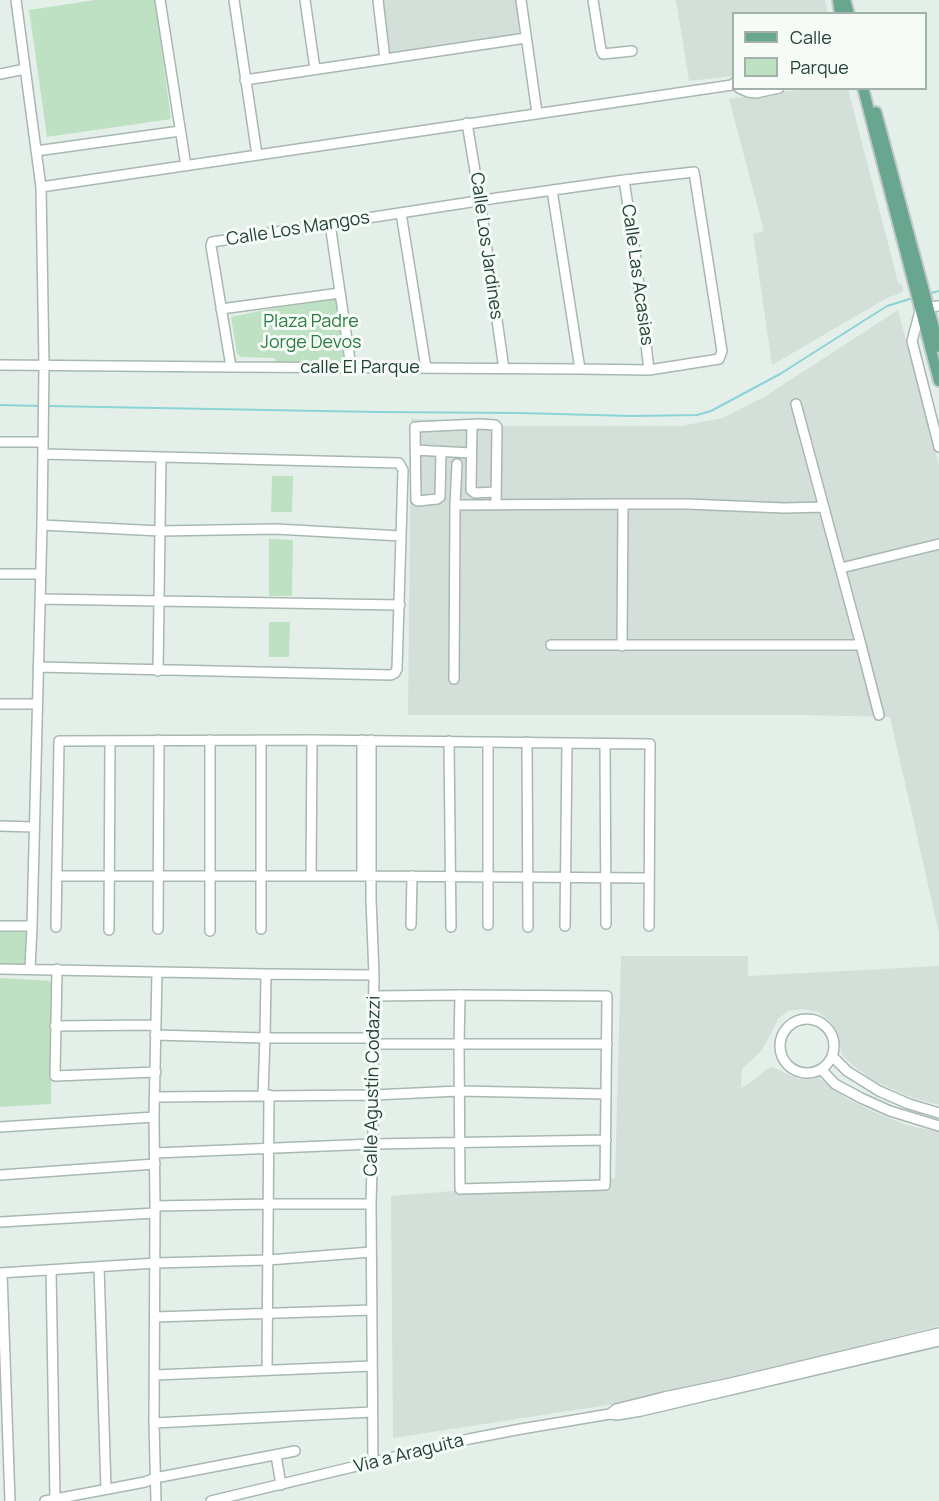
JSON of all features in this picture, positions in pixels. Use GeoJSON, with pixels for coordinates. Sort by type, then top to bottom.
{"type":"FeatureCollection","features":[{"type":"Feature","properties":{"kind":"main road"},"geometry":{"type":"LineString","coordinates":[[855,90],[866,101]]}},
{"type":"Feature","properties":{"kind":"main road"},"geometry":{"type":"LineString","coordinates":[[863,90],[939,347]]}},
{"type":"Feature","properties":{"kind":"main road"},"geometry":{"type":"LineString","coordinates":[[871,90],[924,301],[939,381]]}},
{"type":"Feature","properties":{"kind":"street"},"geometry":{"type":"LineString","coordinates":[[16,0],[41,187],[44,366],[30,969]]}},
{"type":"Feature","properties":{"kind":"street"},"geometry":{"type":"LineString","coordinates":[[160,0],[186,166]]}},
{"type":"Feature","properties":{"kind":"street"},"geometry":{"type":"LineString","coordinates":[[234,0],[257,155]]}},
{"type":"Feature","properties":{"kind":"street"},"geometry":{"type":"LineString","coordinates":[[305,0],[315,69]]}},
{"type":"Feature","properties":{"kind":"street"},"geometry":{"type":"LineString","coordinates":[[378,0],[385,59]]}},
{"type":"Feature","properties":{"kind":"street"},"geometry":{"type":"LineString","coordinates":[[521,0],[537,113]]}},
{"type":"Feature","properties":{"kind":"street"},"geometry":{"type":"LineString","coordinates":[[593,0],[603,54],[632,51]]}},
{"type":"Feature","properties":{"kind":"street"},"geometry":{"type":"LineString","coordinates":[[245,80],[526,38]]}},
{"type":"Feature","properties":{"kind":"street"},"geometry":{"type":"LineString","coordinates":[[0,74],[25,69]]}},
{"type":"Feature","properties":{"kind":"street"},"geometry":{"type":"LineString","coordinates":[[41,187],[732,85]]}},
{"type":"Feature","properties":{"kind":"street"},"geometry":{"type":"LineString","coordinates":[[744,90],[756,93],[770,90]]}},
{"type":"Feature","properties":{"kind":"street","name":"Calle Los Jardines"},"geometry":{"type":"LineString","coordinates":[[467,123],[504,369]]}},
{"type":"Feature","properties":{"kind":"street"},"geometry":{"type":"LineString","coordinates":[[36,151],[180,130]]}},
{"type":"Feature","properties":{"kind":"street","name":"calle El Parque"},"geometry":{"type":"LineString","coordinates":[[0,365],[649,370],[719,359],[722,351],[694,172],[624,180]]}},
{"type":"Feature","properties":{"kind":"street"},"geometry":{"type":"LineString","coordinates":[[477,201],[624,180]]}},
{"type":"Feature","properties":{"kind":"street","name":"Calle Las Acasias"},"geometry":{"type":"LineString","coordinates":[[624,180],[649,370]]}},
{"type":"Feature","properties":{"kind":"street"},"geometry":{"type":"LineString","coordinates":[[552,190],[580,369]]}},
{"type":"Feature","properties":{"kind":"street","name":"Calle Los Mangos"},"geometry":{"type":"LineString","coordinates":[[231,367],[212,242],[477,201]]}},
{"type":"Feature","properties":{"kind":"street"},"geometry":{"type":"LineString","coordinates":[[401,213],[426,368]]}},
{"type":"Feature","properties":{"kind":"street"},"geometry":{"type":"LineString","coordinates":[[330,224],[351,367]]}},
{"type":"Feature","properties":{"kind":"street"},"geometry":{"type":"LineString","coordinates":[[221,309],[340,293]]}},
{"type":"Feature","properties":{"kind":"street"},"geometry":{"type":"LineString","coordinates":[[924,301],[912,341],[939,447]]}},
{"type":"Feature","properties":{"kind":"street"},"geometry":{"type":"LineString","coordinates":[[796,404],[879,715]]}},
{"type":"Feature","properties":{"kind":"street"},"geometry":{"type":"LineString","coordinates":[[441,452],[440,497],[416,500],[415,428],[417,426],[493,424],[496,427],[496,504]]}},
{"type":"Feature","properties":{"kind":"street"},"geometry":{"type":"LineString","coordinates":[[472,425],[471,490],[475,493],[496,492]]}},
{"type":"Feature","properties":{"kind":"street"},"geometry":{"type":"LineString","coordinates":[[0,442],[44,442]]}},
{"type":"Feature","properties":{"kind":"street"},"geometry":{"type":"LineString","coordinates":[[415,450],[471,453]]}},
{"type":"Feature","properties":{"kind":"street"},"geometry":{"type":"LineString","coordinates":[[38,668],[391,675],[397,669],[400,605],[403,470],[399,463],[43,454]]}},
{"type":"Feature","properties":{"kind":"street"},"geometry":{"type":"LineString","coordinates":[[158,670],[161,457]]}},
{"type":"Feature","properties":{"kind":"street"},"geometry":{"type":"LineString","coordinates":[[454,679],[457,464]]}},
{"type":"Feature","properties":{"kind":"street"},"geometry":{"type":"LineString","coordinates":[[622,646],[624,504]]}},
{"type":"Feature","properties":{"kind":"street"},"geometry":{"type":"LineString","coordinates":[[455,505],[687,504],[784,508],[824,507]]}},
{"type":"Feature","properties":{"kind":"street"},"geometry":{"type":"LineString","coordinates":[[42,525],[160,531],[276,529],[401,536]]}},
{"type":"Feature","properties":{"kind":"street"},"geometry":{"type":"LineString","coordinates":[[841,568],[939,544]]}},
{"type":"Feature","properties":{"kind":"street"},"geometry":{"type":"LineString","coordinates":[[0,574],[40,574]]}},
{"type":"Feature","properties":{"kind":"street"},"geometry":{"type":"LineString","coordinates":[[40,599],[400,605]]}},
{"type":"Feature","properties":{"kind":"street"},"geometry":{"type":"LineString","coordinates":[[551,645],[861,645]]}},
{"type":"Feature","properties":{"kind":"street"},"geometry":{"type":"LineString","coordinates":[[0,704],[37,704]]}},
{"type":"Feature","properties":{"kind":"street"},"geometry":{"type":"LineString","coordinates":[[158,929],[159,740]]}},
{"type":"Feature","properties":{"kind":"street"},"geometry":{"type":"LineString","coordinates":[[56,927],[59,741],[159,740],[650,744],[649,926]]}},
{"type":"Feature","properties":{"kind":"street"},"geometry":{"type":"LineString","coordinates":[[210,740],[210,931]]}},
{"type":"Feature","properties":{"kind":"street"},"geometry":{"type":"LineString","coordinates":[[261,740],[261,929]]}},
{"type":"Feature","properties":{"kind":"street"},"geometry":{"type":"LineString","coordinates":[[311,876],[312,740]]}},
{"type":"Feature","properties":{"kind":"street"},"geometry":{"type":"LineString","coordinates":[[367,740],[366,876],[374,975]]}},
{"type":"Feature","properties":{"kind":"street"},"geometry":{"type":"LineString","coordinates":[[109,930],[110,741]]}},
{"type":"Feature","properties":{"kind":"street"},"geometry":{"type":"LineString","coordinates":[[449,741],[451,927]]}},
{"type":"Feature","properties":{"kind":"street"},"geometry":{"type":"LineString","coordinates":[[488,741],[488,925]]}},
{"type":"Feature","properties":{"kind":"street"},"geometry":{"type":"LineString","coordinates":[[527,742],[528,927]]}},
{"type":"Feature","properties":{"kind":"street"},"geometry":{"type":"LineString","coordinates":[[565,926],[567,743]]}},
{"type":"Feature","properties":{"kind":"street"},"geometry":{"type":"LineString","coordinates":[[605,744],[606,924]]}},
{"type":"Feature","properties":{"kind":"street"},"geometry":{"type":"LineString","coordinates":[[0,826],[34,827]]}},
{"type":"Feature","properties":{"kind":"street"},"geometry":{"type":"LineString","coordinates":[[57,876],[648,878]]}},
{"type":"Feature","properties":{"kind":"street"},"geometry":{"type":"LineString","coordinates":[[411,925],[412,876]]}},
{"type":"Feature","properties":{"kind":"street"},"geometry":{"type":"LineString","coordinates":[[0,926],[32,926]]}},
{"type":"Feature","properties":{"kind":"street","name":"Calle Agustín Codazzi"},"geometry":{"type":"LineString","coordinates":[[0,969],[374,975],[371,1204],[373,1463]]}},
{"type":"Feature","properties":{"kind":"street"},"geometry":{"type":"LineString","coordinates":[[57,969],[54,1076],[156,1072]]}},
{"type":"Feature","properties":{"kind":"street"},"geometry":{"type":"LineString","coordinates":[[156,1501],[154,1097],[157,972]]}},
{"type":"Feature","properties":{"kind":"street"},"geometry":{"type":"LineString","coordinates":[[266,974],[266,1095],[270,1149],[267,1370]]}},
{"type":"Feature","properties":{"kind":"street"},"geometry":{"type":"LineString","coordinates":[[374,996],[460,995],[607,996],[605,1185],[460,1189],[460,995]]}},
{"type":"Feature","properties":{"kind":"street"},"geometry":{"type":"LineString","coordinates":[[809,1019],[818,1022],[832,1036],[834,1046],[832,1056],[821,1069],[811,1073],[801,1073],[792,1069],[785,1062],[780,1042],[790,1025],[799,1020],[809,1019]]}},
{"type":"Feature","properties":{"kind":"street"},"geometry":{"type":"LineString","coordinates":[[56,1026],[265,1038],[459,1044],[607,1044]]}},
{"type":"Feature","properties":{"kind":"street"},"geometry":{"type":"LineString","coordinates":[[832,1056],[847,1071],[879,1091],[909,1104],[939,1113]]}},
{"type":"Feature","properties":{"kind":"street"},"geometry":{"type":"LineString","coordinates":[[821,1069],[836,1084],[861,1098],[890,1111],[939,1126]]}},
{"type":"Feature","properties":{"kind":"street"},"geometry":{"type":"LineString","coordinates":[[154,1097],[374,1095],[459,1091],[606,1094]]}},
{"type":"Feature","properties":{"kind":"street"},"geometry":{"type":"LineString","coordinates":[[0,1127],[154,1117]]}},
{"type":"Feature","properties":{"kind":"street"},"geometry":{"type":"LineString","coordinates":[[0,1175],[155,1158],[270,1149],[373,1144],[606,1140]]}},
{"type":"Feature","properties":{"kind":"street"},"geometry":{"type":"LineString","coordinates":[[0,1222],[155,1209],[269,1204],[371,1204]]}},
{"type":"Feature","properties":{"kind":"street"},"geometry":{"type":"LineString","coordinates":[[10,1501],[1,1273],[156,1263],[268,1260],[371,1252]]}},
{"type":"Feature","properties":{"kind":"street"},"geometry":{"type":"LineString","coordinates":[[99,1267],[106,1490]]}},
{"type":"Feature","properties":{"kind":"street"},"geometry":{"type":"LineString","coordinates":[[51,1270],[55,1499]]}},
{"type":"Feature","properties":{"kind":"street"},"geometry":{"type":"LineString","coordinates":[[155,1317],[372,1310]]}},
{"type":"Feature","properties":{"kind":"street","name":"Via a Araguita"},"geometry":{"type":"LineString","coordinates":[[610,1414],[616,1409],[664,1397],[939,1333]]}},
{"type":"Feature","properties":{"kind":"street","name":"Via a Araguita"},"geometry":{"type":"LineString","coordinates":[[211,1501],[240,1498],[281,1485],[470,1439],[610,1414],[641,1411],[939,1341]]}},
{"type":"Feature","properties":{"kind":"street"},"geometry":{"type":"LineString","coordinates":[[155,1375],[372,1366]]}},
{"type":"Feature","properties":{"kind":"street"},"geometry":{"type":"LineString","coordinates":[[154,1423],[372,1413]]}},
{"type":"Feature","properties":{"kind":"street"},"geometry":{"type":"LineString","coordinates":[[45,1501],[295,1451]]}},
{"type":"Feature","properties":{"kind":"street"},"geometry":{"type":"LineString","coordinates":[[276,1455],[281,1485]]}},
{"type":"Feature","properties":{"kind":"shaded area"},"geometry":{"type":"Polygon","coordinates":[[[382,0],[516,0],[519,32],[391,53],[388,50],[382,0]]]}},
{"type":"Feature","properties":{"kind":"shaded area"},"geometry":{"type":"Polygon","coordinates":[[[676,0],[825,0],[828,12],[732,12],[732,76],[689,81],[676,0]]]}},
{"type":"Feature","properties":{"kind":"shaded area"},"geometry":{"type":"Polygon","coordinates":[[[797,90],[848,90],[898,282],[902,285],[903,292],[887,298],[772,365],[753,234],[764,231],[729,99],[797,90]]]}},
{"type":"Feature","properties":{"kind":"shaded area"},"geometry":{"type":"Polygon","coordinates":[[[898,310],[939,465],[939,933],[890,717],[408,715],[411,419],[495,421],[501,426],[682,426],[723,418],[764,397],[898,310]]]}},
{"type":"Feature","properties":{"kind":"shaded area"},"geometry":{"type":"Polygon","coordinates":[[[621,956],[748,956],[748,976],[939,966],[939,1105],[913,1098],[874,1081],[843,1056],[832,1023],[818,1012],[803,1009],[788,1011],[778,1019],[761,1051],[742,1069],[741,1088],[773,1067],[798,1079],[815,1075],[846,1098],[874,1112],[907,1125],[939,1132],[939,1326],[739,1377],[608,1405],[393,1438],[391,1196],[615,1178],[621,956]]]}},
{"type":"Feature","properties":{"kind":"green space"},"geometry":{"type":"Polygon","coordinates":[[[95,0],[155,0],[171,119],[47,137],[29,10],[95,0]]]}},
{"type":"Feature","properties":{"kind":"green space","name":"Plaza Padre Jorge Devos"},"geometry":{"type":"Polygon","coordinates":[[[337,299],[347,361],[276,362],[275,358],[241,357],[237,354],[231,317],[337,299]]]}},
{"type":"Feature","properties":{"kind":"green space"},"geometry":{"type":"Polygon","coordinates":[[[272,476],[293,476],[292,512],[271,512],[272,476]]]}},
{"type":"Feature","properties":{"kind":"green space"},"geometry":{"type":"Polygon","coordinates":[[[269,539],[293,540],[292,596],[269,596],[269,539]]]}},
{"type":"Feature","properties":{"kind":"green space"},"geometry":{"type":"Polygon","coordinates":[[[269,622],[290,622],[289,657],[269,657],[269,622]]]}},
{"type":"Feature","properties":{"kind":"green space"},"geometry":{"type":"Polygon","coordinates":[[[0,931],[29,932],[27,964],[0,964],[0,931]]]}},
{"type":"Feature","properties":{"kind":"green space"},"geometry":{"type":"Polygon","coordinates":[[[0,978],[53,981],[51,1104],[0,1107],[0,978]]]}},
{"type":"Feature","properties":{"kind":"waterway"},"geometry":{"type":"LineString","coordinates":[[927,294],[939,291]]}},
{"type":"Feature","properties":{"kind":"waterway"},"geometry":{"type":"LineString","coordinates":[[47,406],[632,416],[697,415],[711,411],[780,374],[887,306],[913,298]]}},
{"type":"Feature","properties":{"kind":"waterway"},"geometry":{"type":"LineString","coordinates":[[0,405],[41,406]]}}]}
